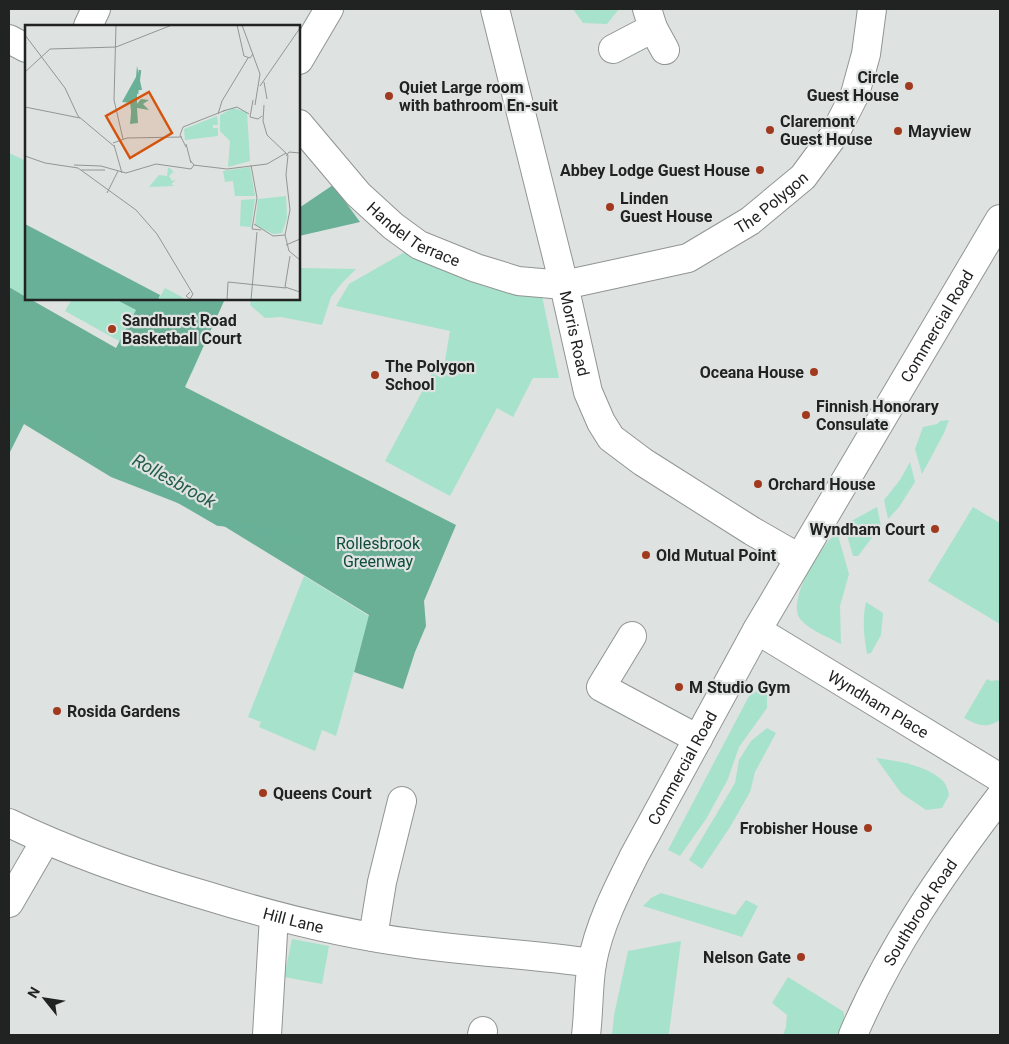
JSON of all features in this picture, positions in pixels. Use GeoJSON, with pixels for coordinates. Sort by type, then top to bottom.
{"type":"FeatureCollection","features":[{"type":"Feature","properties":{"kind":"street"},"geometry":{"type":"LineString","coordinates":[[88,25],[96,9]]}},
{"type":"Feature","properties":{"kind":"street"},"geometry":{"type":"LineString","coordinates":[[300,58],[329,9]]}},
{"type":"Feature","properties":{"kind":"street","name":"Morris Road"},"geometry":{"type":"LineString","coordinates":[[495,9],[564,284],[588,392],[601,422],[611,438],[652,467],[752,531],[799,558]]}},
{"type":"Feature","properties":{"kind":"street","name":"The Polygon"},"geometry":{"type":"LineString","coordinates":[[564,284],[688,258],[750,221],[803,176],[834,135],[854,94],[866,54],[872,9]]}},
{"type":"Feature","properties":{"kind":"street"},"geometry":{"type":"LineString","coordinates":[[613,49],[655,29]]}},
{"type":"Feature","properties":{"kind":"street"},"geometry":{"type":"LineString","coordinates":[[9,39],[25,47]]}},
{"type":"Feature","properties":{"kind":"street","name":"Handel Terrace"},"geometry":{"type":"LineString","coordinates":[[300,125],[358,194],[393,226],[419,245],[476,268],[518,280],[564,284]]}},
{"type":"Feature","properties":{"kind":"street","name":"Commercial Road"},"geometry":{"type":"LineString","coordinates":[[586,1035],[592,963],[600,932],[616,892],[634,856],[757,630],[1000,219]]}},
{"type":"Feature","properties":{"kind":"street","name":"Wyndham Place"},"geometry":{"type":"LineString","coordinates":[[757,630],[1000,778]]}},
{"type":"Feature","properties":{"kind":"street"},"geometry":{"type":"LineString","coordinates":[[632,636],[601,687],[698,739]]}},
{"type":"Feature","properties":{"kind":"street","name":"Southbrook Road"},"geometry":{"type":"LineString","coordinates":[[853,1035],[880,979],[910,928],[952,864],[1000,797]]}},
{"type":"Feature","properties":{"kind":"street"},"geometry":{"type":"LineString","coordinates":[[373,936],[382,882],[402,801]]}},
{"type":"Feature","properties":{"kind":"street","name":"Hill Lane"},"geometry":{"type":"LineString","coordinates":[[9,823],[45,841],[155,881],[274,916],[410,943],[553,957],[592,963]]}},
{"type":"Feature","properties":{"kind":"street"},"geometry":{"type":"LineString","coordinates":[[9,903],[45,841]]}},
{"type":"Feature","properties":{"kind":"street"},"geometry":{"type":"LineString","coordinates":[[267,1035],[274,916]]}},
{"type":"Feature","properties":{"kind":"green space"},"geometry":{"type":"Polygon","coordinates":[[[573,9],[619,9],[607,24],[583,23],[573,9]]]}},
{"type":"Feature","properties":{"kind":"green space"},"geometry":{"type":"Polygon","coordinates":[[[9,153],[25,161],[25,296],[9,287],[9,153]]]}},
{"type":"Feature","properties":{"kind":"green space"},"geometry":{"type":"Polygon","coordinates":[[[333,185],[360,222],[300,236],[300,207],[333,185]]]}},
{"type":"Feature","properties":{"kind":"green space"},"geometry":{"type":"Polygon","coordinates":[[[405,252],[446,272],[494,289],[542,296],[559,378],[533,378],[513,417],[497,408],[450,496],[385,461],[432,373],[442,378],[450,331],[336,306],[349,284],[405,252]]]}},
{"type":"Feature","properties":{"kind":"green space"},"geometry":{"type":"Polygon","coordinates":[[[300,268],[356,269],[331,297],[322,325],[281,317],[265,318],[250,305],[251,300],[300,300],[300,268]]]}},
{"type":"Feature","properties":{"kind":"green space","name":"Rollesbrook Greenway"},"geometry":{"type":"Polygon","coordinates":[[[9,287],[25,296],[25,300],[32,300],[116,348],[136,310],[117,300],[225,300],[185,387],[456,525],[424,601],[426,626],[403,689],[354,672],[369,615],[201,512],[111,477],[24,424],[9,454],[9,287]]]}},
{"type":"Feature","properties":{"kind":"green space"},"geometry":{"type":"Polygon","coordinates":[[[71,300],[117,300],[136,310],[132,317],[202,349],[192,373],[119,341],[65,311],[71,300]]]}},
{"type":"Feature","properties":{"kind":"green space"},"geometry":{"type":"Polygon","coordinates":[[[949,420],[922,474],[915,449],[923,427],[949,420]]]}},
{"type":"Feature","properties":{"kind":"green space"},"geometry":{"type":"Polygon","coordinates":[[[910,462],[915,482],[899,507],[888,519],[884,500],[900,480],[910,462]]]}},
{"type":"Feature","properties":{"kind":"green space"},"geometry":{"type":"Polygon","coordinates":[[[877,507],[881,526],[858,556],[853,556],[844,525],[877,507]]]}},
{"type":"Feature","properties":{"kind":"green space"},"geometry":{"type":"Polygon","coordinates":[[[973,507],[1000,523],[1000,624],[928,581],[973,507]]]}},
{"type":"Feature","properties":{"kind":"green space"},"geometry":{"type":"Polygon","coordinates":[[[837,532],[849,574],[840,606],[841,644],[810,627],[801,620],[797,611],[801,587],[807,574],[830,539],[837,532]]]}},
{"type":"Feature","properties":{"kind":"green space"},"geometry":{"type":"Polygon","coordinates":[[[304,576],[369,616],[336,736],[322,730],[315,751],[259,727],[261,722],[248,717],[304,576]]]}},
{"type":"Feature","properties":{"kind":"green space"},"geometry":{"type":"Polygon","coordinates":[[[866,602],[883,613],[881,635],[871,653],[867,654],[864,628],[866,602]]]}},
{"type":"Feature","properties":{"kind":"green space"},"geometry":{"type":"Polygon","coordinates":[[[987,679],[1000,682],[1000,720],[995,723],[982,725],[964,718],[987,679]]]}},
{"type":"Feature","properties":{"kind":"green space"},"geometry":{"type":"Polygon","coordinates":[[[767,685],[767,708],[739,747],[728,779],[706,819],[680,856],[668,850],[749,696],[767,685]]]}},
{"type":"Feature","properties":{"kind":"green space"},"geometry":{"type":"Polygon","coordinates":[[[767,728],[776,733],[755,772],[750,792],[730,827],[702,869],[689,860],[735,783],[739,760],[751,741],[767,728]]]}},
{"type":"Feature","properties":{"kind":"green space"},"geometry":{"type":"Polygon","coordinates":[[[876,758],[920,767],[944,782],[949,795],[942,808],[926,810],[901,793],[876,758]]]}},
{"type":"Feature","properties":{"kind":"green space"},"geometry":{"type":"Polygon","coordinates":[[[661,893],[735,915],[746,900],[758,906],[742,937],[643,906],[651,898],[661,893]]]}},
{"type":"Feature","properties":{"kind":"green space"},"geometry":{"type":"Polygon","coordinates":[[[292,939],[329,946],[322,984],[284,977],[292,939]]]}},
{"type":"Feature","properties":{"kind":"green space"},"geometry":{"type":"Polygon","coordinates":[[[681,941],[669,1033],[667,1035],[612,1035],[614,1015],[628,951],[681,941]]]}},
{"type":"Feature","properties":{"kind":"green space"},"geometry":{"type":"Polygon","coordinates":[[[788,977],[844,1012],[844,1020],[838,1035],[783,1035],[787,1015],[772,1003],[788,977]]]}},
{"type":"Feature","properties":{"kind":"waterway","name":"Rollesbrook"},"geometry":{"type":"LineString","coordinates":[[9,416],[30,416],[62,435],[74,435],[93,441],[127,475],[140,483],[161,490],[218,523],[261,530],[309,546]]}},
{"type":"Feature","properties":{"kind":"place","name":"Circle Guest House"},"geometry":{"type":"Point","coordinates":[909,86]}},
{"type":"Feature","properties":{"kind":"place","name":"Quiet Large room with bathroom En-suit"},"geometry":{"type":"Point","coordinates":[389,96]}},
{"type":"Feature","properties":{"kind":"place","name":"Claremont Guest House"},"geometry":{"type":"Point","coordinates":[770,130]}},
{"type":"Feature","properties":{"kind":"place","name":"Mayview"},"geometry":{"type":"Point","coordinates":[898,131]}},
{"type":"Feature","properties":{"kind":"place","name":"Abbey Lodge Guest House"},"geometry":{"type":"Point","coordinates":[760,170]}},
{"type":"Feature","properties":{"kind":"place","name":"Linden Guest House"},"geometry":{"type":"Point","coordinates":[610,207]}},
{"type":"Feature","properties":{"kind":"place","name":"Sandhurst Road Basketball Court"},"geometry":{"type":"Point","coordinates":[112,329]}},
{"type":"Feature","properties":{"kind":"place","name":"Oceana House"},"geometry":{"type":"Point","coordinates":[814,372]}},
{"type":"Feature","properties":{"kind":"place","name":"The Polygon School"},"geometry":{"type":"Point","coordinates":[375,375]}},
{"type":"Feature","properties":{"kind":"place","name":"Finnish Honorary Consulate"},"geometry":{"type":"Point","coordinates":[806,415]}},
{"type":"Feature","properties":{"kind":"place","name":"Orchard House"},"geometry":{"type":"Point","coordinates":[758,484]}},
{"type":"Feature","properties":{"kind":"place","name":"Wyndham Court"},"geometry":{"type":"Point","coordinates":[935,529]}},
{"type":"Feature","properties":{"kind":"place","name":"Old Mutual Point"},"geometry":{"type":"Point","coordinates":[646,555]}},
{"type":"Feature","properties":{"kind":"place","name":"M Studio Gym"},"geometry":{"type":"Point","coordinates":[679,687]}},
{"type":"Feature","properties":{"kind":"place","name":"Rosida Gardens"},"geometry":{"type":"Point","coordinates":[57,711]}},
{"type":"Feature","properties":{"kind":"place","name":"Queens Court"},"geometry":{"type":"Point","coordinates":[263,793]}},
{"type":"Feature","properties":{"kind":"place","name":"Frobisher House"},"geometry":{"type":"Point","coordinates":[868,828]}},
{"type":"Feature","properties":{"kind":"place","name":"Nelson Gate"},"geometry":{"type":"Point","coordinates":[801,957]}}]}
